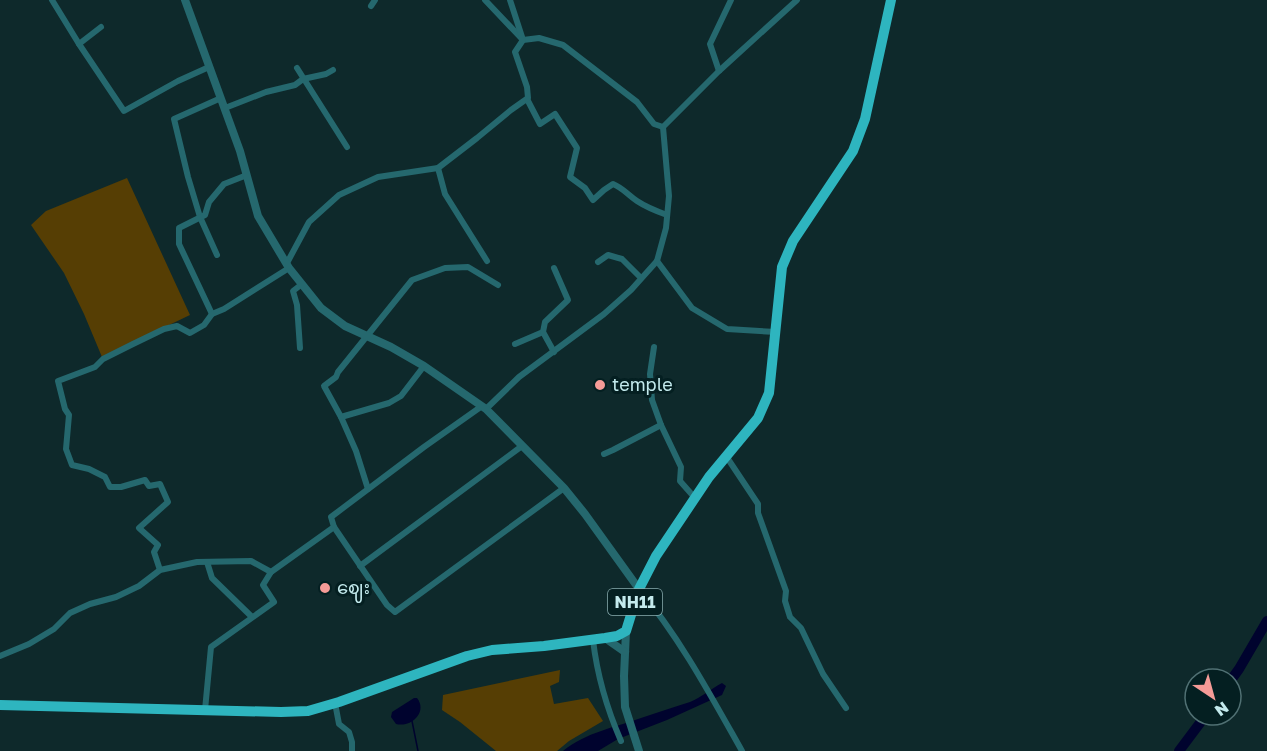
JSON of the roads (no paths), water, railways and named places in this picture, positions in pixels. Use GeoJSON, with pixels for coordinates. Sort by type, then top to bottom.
{"type":"FeatureCollection","features":[{"type":"Feature","properties":{"kind":"highway","name":"NH11"},"geometry":{"type":"LineString","coordinates":[[0,705],[308,711],[467,656],[492,650],[592,640],[617,636],[626,632],[639,589],[656,556],[709,477],[758,418],[769,393],[782,267],[793,241],[853,151],[866,119],[891,0]]}},
{"type":"Feature","properties":{"kind":"street"},"geometry":{"type":"LineString","coordinates":[[52,0],[78,44],[124,111],[178,81],[209,67]]}},
{"type":"Feature","properties":{"kind":"street"},"geometry":{"type":"LineString","coordinates":[[185,0],[225,108],[258,216],[302,284],[321,308],[345,326],[391,347],[424,366],[484,407],[564,488],[654,607],[707,689],[742,751]]}},
{"type":"Feature","properties":{"kind":"street"},"geometry":{"type":"LineString","coordinates":[[485,0],[523,40]]}},
{"type":"Feature","properties":{"kind":"street"},"geometry":{"type":"LineString","coordinates":[[510,0],[523,40]]}},
{"type":"Feature","properties":{"kind":"street"},"geometry":{"type":"LineString","coordinates":[[719,71],[710,44],[731,0]]}},
{"type":"Feature","properties":{"kind":"street"},"geometry":{"type":"LineString","coordinates":[[564,488],[395,612],[387,605],[334,527],[332,517],[484,407],[519,377],[604,314],[631,290],[657,261],[666,228],[669,196],[663,127],[719,71],[797,0]]}},
{"type":"Feature","properties":{"kind":"street"},"geometry":{"type":"LineString","coordinates":[[78,44],[101,27]]}},
{"type":"Feature","properties":{"kind":"street"},"geometry":{"type":"LineString","coordinates":[[663,127],[654,124],[637,102],[563,45],[539,38],[523,40],[515,52],[527,87],[527,99],[540,124],[555,114],[577,148],[570,177],[585,188],[593,200],[613,184],[621,187],[648,208],[667,215]]}},
{"type":"Feature","properties":{"kind":"street"},"geometry":{"type":"LineString","coordinates":[[297,68],[347,147]]}},
{"type":"Feature","properties":{"kind":"street"},"geometry":{"type":"LineString","coordinates":[[225,108],[266,92],[295,85],[303,79],[326,74],[333,69]]}},
{"type":"Feature","properties":{"kind":"street"},"geometry":{"type":"LineString","coordinates":[[217,255],[200,217],[174,119],[221,98]]}},
{"type":"Feature","properties":{"kind":"street"},"geometry":{"type":"LineString","coordinates":[[160,570],[154,552],[158,544],[139,528],[168,502],[160,484],[149,486],[145,480],[121,487],[110,487],[105,477],[89,469],[72,465],[66,449],[69,415],[65,409],[58,381],[95,367],[103,359],[164,329],[177,326],[190,333],[204,325],[212,314],[224,309],[288,265],[309,222],[339,195],[378,177],[438,168],[527,99]]}},
{"type":"Feature","properties":{"kind":"street"},"geometry":{"type":"LineString","coordinates":[[438,168],[445,194],[487,261]]}},
{"type":"Feature","properties":{"kind":"street"},"geometry":{"type":"LineString","coordinates":[[212,314],[179,244],[179,228],[205,215],[210,202],[224,184],[247,175]]}},
{"type":"Feature","properties":{"kind":"street"},"geometry":{"type":"LineString","coordinates":[[598,262],[608,255],[622,259],[641,278]]}},
{"type":"Feature","properties":{"kind":"street"},"geometry":{"type":"LineString","coordinates":[[657,261],[692,308],[727,329],[776,332]]}},
{"type":"Feature","properties":{"kind":"street"},"geometry":{"type":"LineString","coordinates":[[368,489],[356,451],[324,386],[336,377],[366,335],[412,280],[445,268],[468,267],[498,285]]}},
{"type":"Feature","properties":{"kind":"street"},"geometry":{"type":"LineString","coordinates":[[554,268],[568,300],[546,322],[543,332],[554,352]]}},
{"type":"Feature","properties":{"kind":"street"},"geometry":{"type":"LineString","coordinates":[[300,348],[297,305],[293,291],[302,284]]}},
{"type":"Feature","properties":{"kind":"street"},"geometry":{"type":"LineString","coordinates":[[515,344],[543,332]]}},
{"type":"Feature","properties":{"kind":"street"},"geometry":{"type":"LineString","coordinates":[[654,347],[650,374],[652,400],[681,467],[680,481],[695,498]]}},
{"type":"Feature","properties":{"kind":"street"},"geometry":{"type":"LineString","coordinates":[[341,417],[389,403],[401,396],[424,366]]}},
{"type":"Feature","properties":{"kind":"street"},"geometry":{"type":"LineString","coordinates":[[604,454],[661,425]]}},
{"type":"Feature","properties":{"kind":"street"},"geometry":{"type":"LineString","coordinates":[[360,566],[522,446]]}},
{"type":"Feature","properties":{"kind":"street"},"geometry":{"type":"LineString","coordinates":[[726,456],[758,504],[758,513],[786,591],[785,601],[790,617],[801,628],[823,674],[846,708]]}},
{"type":"Feature","properties":{"kind":"street"},"geometry":{"type":"LineString","coordinates":[[205,710],[211,647],[274,602],[263,585],[271,572],[334,527]]}},
{"type":"Feature","properties":{"kind":"street"},"geometry":{"type":"LineString","coordinates":[[0,656],[29,644],[54,629],[70,613],[90,604],[116,597],[139,586],[160,570],[207,562],[250,561],[271,572]]}},
{"type":"Feature","properties":{"kind":"street"},"geometry":{"type":"LineString","coordinates":[[207,562],[212,578],[252,617]]}},
{"type":"Feature","properties":{"kind":"street"},"geometry":{"type":"LineString","coordinates":[[626,632],[625,707],[639,751]]}},
{"type":"Feature","properties":{"kind":"street"},"geometry":{"type":"LineString","coordinates":[[605,638],[625,652]]}},
{"type":"Feature","properties":{"kind":"street"},"geometry":{"type":"LineString","coordinates":[[592,640],[612,721],[621,741]]}},
{"type":"Feature","properties":{"kind":"street"},"geometry":{"type":"LineString","coordinates":[[334,703],[339,724],[349,732],[352,751]]}},
{"type":"Feature","properties":{"kind":"water"},"geometry":{"type":"Polygon","coordinates":[[[722,683],[726,686],[722,695],[618,739],[598,751],[563,751],[591,735],[690,702],[722,683]]]}},
{"type":"Feature","properties":{"kind":"water"},"geometry":{"type":"Polygon","coordinates":[[[417,698],[420,703],[416,718],[407,724],[396,724],[391,717],[392,712],[417,698]]]}},
{"type":"Feature","properties":{"kind":"waterway"},"geometry":{"type":"LineString","coordinates":[[1240,667],[1267,621]]}},
{"type":"Feature","properties":{"kind":"waterway"},"geometry":{"type":"LineString","coordinates":[[412,721],[418,751]]}},
{"type":"Feature","properties":{"kind":"waterway"},"geometry":{"type":"LineString","coordinates":[[1179,751],[1197,727]]}},
{"type":"Feature","properties":{"kind":"place","name":"temple"},"geometry":{"type":"Point","coordinates":[600,385]}},
{"type":"Feature","properties":{"kind":"place","name":"ဈေး"},"geometry":{"type":"Point","coordinates":[325,588]}}]}
